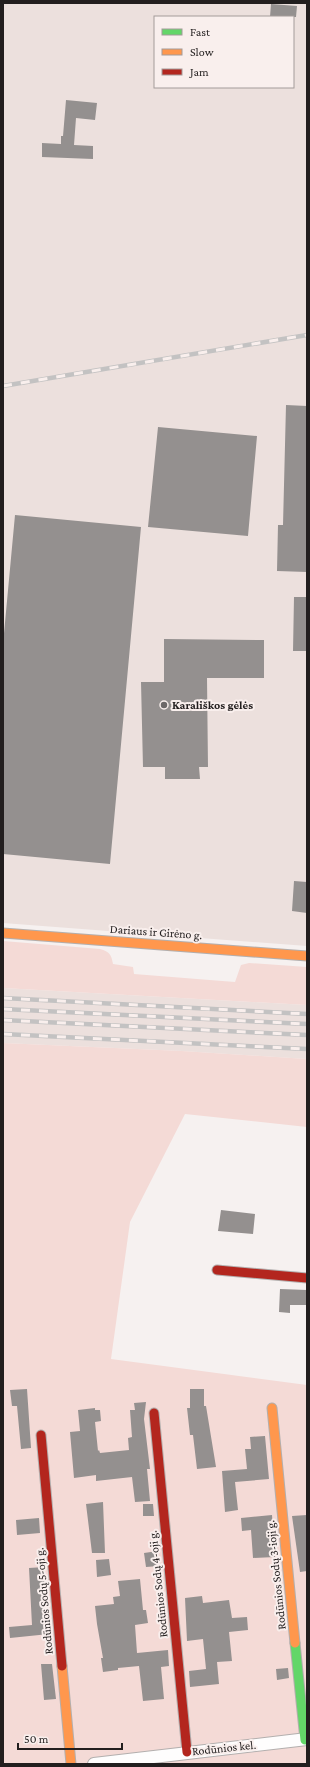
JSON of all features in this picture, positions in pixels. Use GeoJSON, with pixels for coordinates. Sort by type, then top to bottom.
{"type":"FeatureCollection","features":[{"type":"Feature","properties":{"kind":"street","name":"Dariaus ir Girėno g."},"geometry":{"type":"LineString","coordinates":[[3,933],[307,956]]}},
{"type":"Feature","properties":{"kind":"street"},"geometry":{"type":"LineString","coordinates":[[217,1270],[307,1278]]}},
{"type":"Feature","properties":{"kind":"street","name":"Rodūnios Sodų 3-ioji g."},"geometry":{"type":"LineString","coordinates":[[272,1408],[306,1740]]}},
{"type":"Feature","properties":{"kind":"street","name":"Rodūnios Sodų 4-oji g."},"geometry":{"type":"LineString","coordinates":[[154,1413],[187,1752]]}},
{"type":"Feature","properties":{"kind":"street","name":"Rodūnios Sodų 5-oji g."},"geometry":{"type":"LineString","coordinates":[[41,1435],[71,1764]]}},
{"type":"Feature","properties":{"kind":"street","name":"Rodūnios kel."},"geometry":{"type":"LineString","coordinates":[[94,1764],[187,1752],[306,1740]]}},
{"type":"Feature","properties":{"kind":"shaded area"},"geometry":{"type":"Polygon","coordinates":[[[3,3],[307,3],[307,946],[3,923],[3,3]]]}},
{"type":"Feature","properties":{"kind":"shaded area"},"geometry":{"type":"Polygon","coordinates":[[[3,941],[100,949],[110,954],[113,964],[133,967],[134,974],[235,982],[241,965],[249,963],[307,967],[307,1005],[3,988],[3,941]]]}},
{"type":"Feature","properties":{"kind":"shaded area"},"geometry":{"type":"Polygon","coordinates":[[[3,988],[307,1005],[307,1059],[182,1051],[3,1043],[3,988]]]}},
{"type":"Feature","properties":{"kind":"shaded area"},"geometry":{"type":"Polygon","coordinates":[[[3,1043],[182,1051],[307,1059],[307,1127],[185,1114],[130,1222],[111,1359],[307,1385],[307,1764],[3,1764],[3,1043]]]}},
{"type":"Feature","properties":{"kind":"building"},"geometry":{"type":"Polygon","coordinates":[[[271,4],[297,6],[296,17],[270,16],[271,4]]]}},
{"type":"Feature","properties":{"kind":"building"},"geometry":{"type":"Polygon","coordinates":[[[66,100],[97,103],[95,120],[76,118],[74,145],[93,146],[93,159],[42,157],[42,143],[61,144],[66,100]]]}},
{"type":"Feature","properties":{"kind":"building"},"geometry":{"type":"Polygon","coordinates":[[[286,405],[307,406],[307,572],[277,571],[278,525],[283,525],[286,405]]]}},
{"type":"Feature","properties":{"kind":"building"},"geometry":{"type":"Polygon","coordinates":[[[158,427],[257,436],[248,536],[148,527],[158,427]]]}},
{"type":"Feature","properties":{"kind":"building"},"geometry":{"type":"Polygon","coordinates":[[[15,515],[141,527],[110,864],[3,854],[3,644],[15,515]]]}},
{"type":"Feature","properties":{"kind":"building"},"geometry":{"type":"Polygon","coordinates":[[[294,597],[307,597],[307,651],[293,651],[294,597]]]}},
{"type":"Feature","properties":{"kind":"building"},"geometry":{"type":"Polygon","coordinates":[[[164,639],[264,640],[264,678],[207,678],[208,767],[199,767],[200,779],[165,779],[165,767],[143,767],[141,682],[164,682],[164,639]]]}},
{"type":"Feature","properties":{"kind":"building"},"geometry":{"type":"Polygon","coordinates":[[[294,881],[307,882],[307,913],[292,911],[294,881]]]}},
{"type":"Feature","properties":{"kind":"building"},"geometry":{"type":"Polygon","coordinates":[[[221,1210],[255,1214],[253,1234],[218,1231],[221,1210]]]}},
{"type":"Feature","properties":{"kind":"building"},"geometry":{"type":"Polygon","coordinates":[[[280,1289],[307,1290],[307,1305],[290,1305],[290,1313],[279,1312],[280,1289]]]}},
{"type":"Feature","properties":{"kind":"building"},"geometry":{"type":"Polygon","coordinates":[[[27,1389],[31,1448],[21,1449],[17,1406],[12,1406],[10,1390],[27,1389]]]}},
{"type":"Feature","properties":{"kind":"building"},"geometry":{"type":"Polygon","coordinates":[[[190,1389],[204,1389],[204,1406],[206,1406],[216,1467],[197,1469],[193,1435],[190,1435],[187,1408],[190,1408],[190,1389]]]}},
{"type":"Feature","properties":{"kind":"building"},"geometry":{"type":"Polygon","coordinates":[[[146,1402],[144,1419],[150,1469],[147,1469],[150,1501],[135,1502],[132,1477],[96,1481],[96,1475],[74,1478],[70,1432],[80,1431],[78,1410],[95,1408],[95,1410],[100,1410],[101,1421],[95,1422],[98,1451],[99,1450],[100,1453],[129,1450],[128,1438],[132,1437],[130,1410],[135,1410],[134,1403],[146,1402]]]}},
{"type":"Feature","properties":{"kind":"building"},"geometry":{"type":"Polygon","coordinates":[[[265,1436],[269,1479],[235,1482],[238,1510],[225,1512],[222,1471],[247,1469],[245,1449],[251,1449],[250,1437],[265,1436]]]}},
{"type":"Feature","properties":{"kind":"building"},"geometry":{"type":"Polygon","coordinates":[[[103,1502],[105,1553],[92,1553],[86,1504],[103,1502]]]}},
{"type":"Feature","properties":{"kind":"building"},"geometry":{"type":"Polygon","coordinates":[[[143,1504],[153,1504],[154,1516],[143,1516],[143,1504]]]}},
{"type":"Feature","properties":{"kind":"building"},"geometry":{"type":"Polygon","coordinates":[[[272,1515],[275,1557],[253,1558],[251,1530],[242,1531],[241,1518],[272,1515]]]}},
{"type":"Feature","properties":{"kind":"building"},"geometry":{"type":"Polygon","coordinates":[[[307,1515],[307,1571],[300,1572],[292,1516],[307,1515]]]}},
{"type":"Feature","properties":{"kind":"building"},"geometry":{"type":"Polygon","coordinates":[[[39,1518],[40,1533],[17,1535],[16,1520],[39,1518]]]}},
{"type":"Feature","properties":{"kind":"building"},"geometry":{"type":"Polygon","coordinates":[[[158,1551],[159,1566],[146,1567],[144,1553],[158,1551]]]}},
{"type":"Feature","properties":{"kind":"building"},"geometry":{"type":"Polygon","coordinates":[[[109,1559],[111,1575],[97,1577],[96,1560],[109,1559]]]}},
{"type":"Feature","properties":{"kind":"building"},"geometry":{"type":"Polygon","coordinates":[[[44,1567],[45,1584],[42,1584],[45,1615],[48,1615],[49,1634],[10,1638],[9,1627],[32,1625],[29,1568],[44,1567]]]}},
{"type":"Feature","properties":{"kind":"building"},"geometry":{"type":"Polygon","coordinates":[[[140,1579],[143,1610],[146,1610],[148,1623],[135,1625],[137,1653],[168,1650],[169,1666],[161,1667],[164,1699],[143,1701],[139,1666],[118,1668],[118,1670],[103,1672],[101,1658],[103,1658],[95,1606],[114,1604],[113,1597],[120,1596],[118,1581],[140,1579]]]}},
{"type":"Feature","properties":{"kind":"building"},"geometry":{"type":"Polygon","coordinates":[[[202,1596],[203,1603],[229,1600],[232,1618],[247,1617],[248,1630],[229,1632],[232,1661],[217,1662],[219,1684],[190,1687],[189,1671],[206,1669],[203,1639],[187,1641],[185,1598],[202,1596]]]}},
{"type":"Feature","properties":{"kind":"building"},"geometry":{"type":"Polygon","coordinates":[[[41,1664],[52,1664],[56,1699],[44,1700],[41,1664]]]}},
{"type":"Feature","properties":{"kind":"building"},"geometry":{"type":"Polygon","coordinates":[[[288,1668],[289,1678],[277,1680],[276,1669],[288,1668]]]}},
{"type":"Feature","properties":{"kind":"railway"},"geometry":{"type":"LineString","coordinates":[[3,386],[307,335]]}},
{"type":"Feature","properties":{"kind":"railway"},"geometry":{"type":"LineString","coordinates":[[3,998],[307,1014]]}},
{"type":"Feature","properties":{"kind":"railway"},"geometry":{"type":"LineString","coordinates":[[3,1009],[307,1024]]}},
{"type":"Feature","properties":{"kind":"railway"},"geometry":{"type":"LineString","coordinates":[[3,1020],[307,1035]]}},
{"type":"Feature","properties":{"kind":"railway"},"geometry":{"type":"LineString","coordinates":[[3,1034],[307,1049]]}},
{"type":"Feature","properties":{"kind":"traffic: fast"},"geometry":{"type":"LineString","coordinates":[[295,1643],[305,1740]]}},
{"type":"Feature","properties":{"kind":"traffic: slow"},"geometry":{"type":"LineString","coordinates":[[3,933],[307,956]]}},
{"type":"Feature","properties":{"kind":"traffic: slow"},"geometry":{"type":"LineString","coordinates":[[272,1408],[295,1643]]}},
{"type":"Feature","properties":{"kind":"traffic: slow"},"geometry":{"type":"LineString","coordinates":[[62,1666],[71,1764]]}},
{"type":"Feature","properties":{"kind":"traffic: jam"},"geometry":{"type":"LineString","coordinates":[[217,1270],[307,1278]]}},
{"type":"Feature","properties":{"kind":"traffic: jam"},"geometry":{"type":"LineString","coordinates":[[154,1413],[187,1752]]}},
{"type":"Feature","properties":{"kind":"traffic: jam"},"geometry":{"type":"LineString","coordinates":[[41,1435],[62,1666]]}},
{"type":"Feature","properties":{"kind":"place","name":"Karališkos gėlės"},"geometry":{"type":"Point","coordinates":[164,705]}}]}
